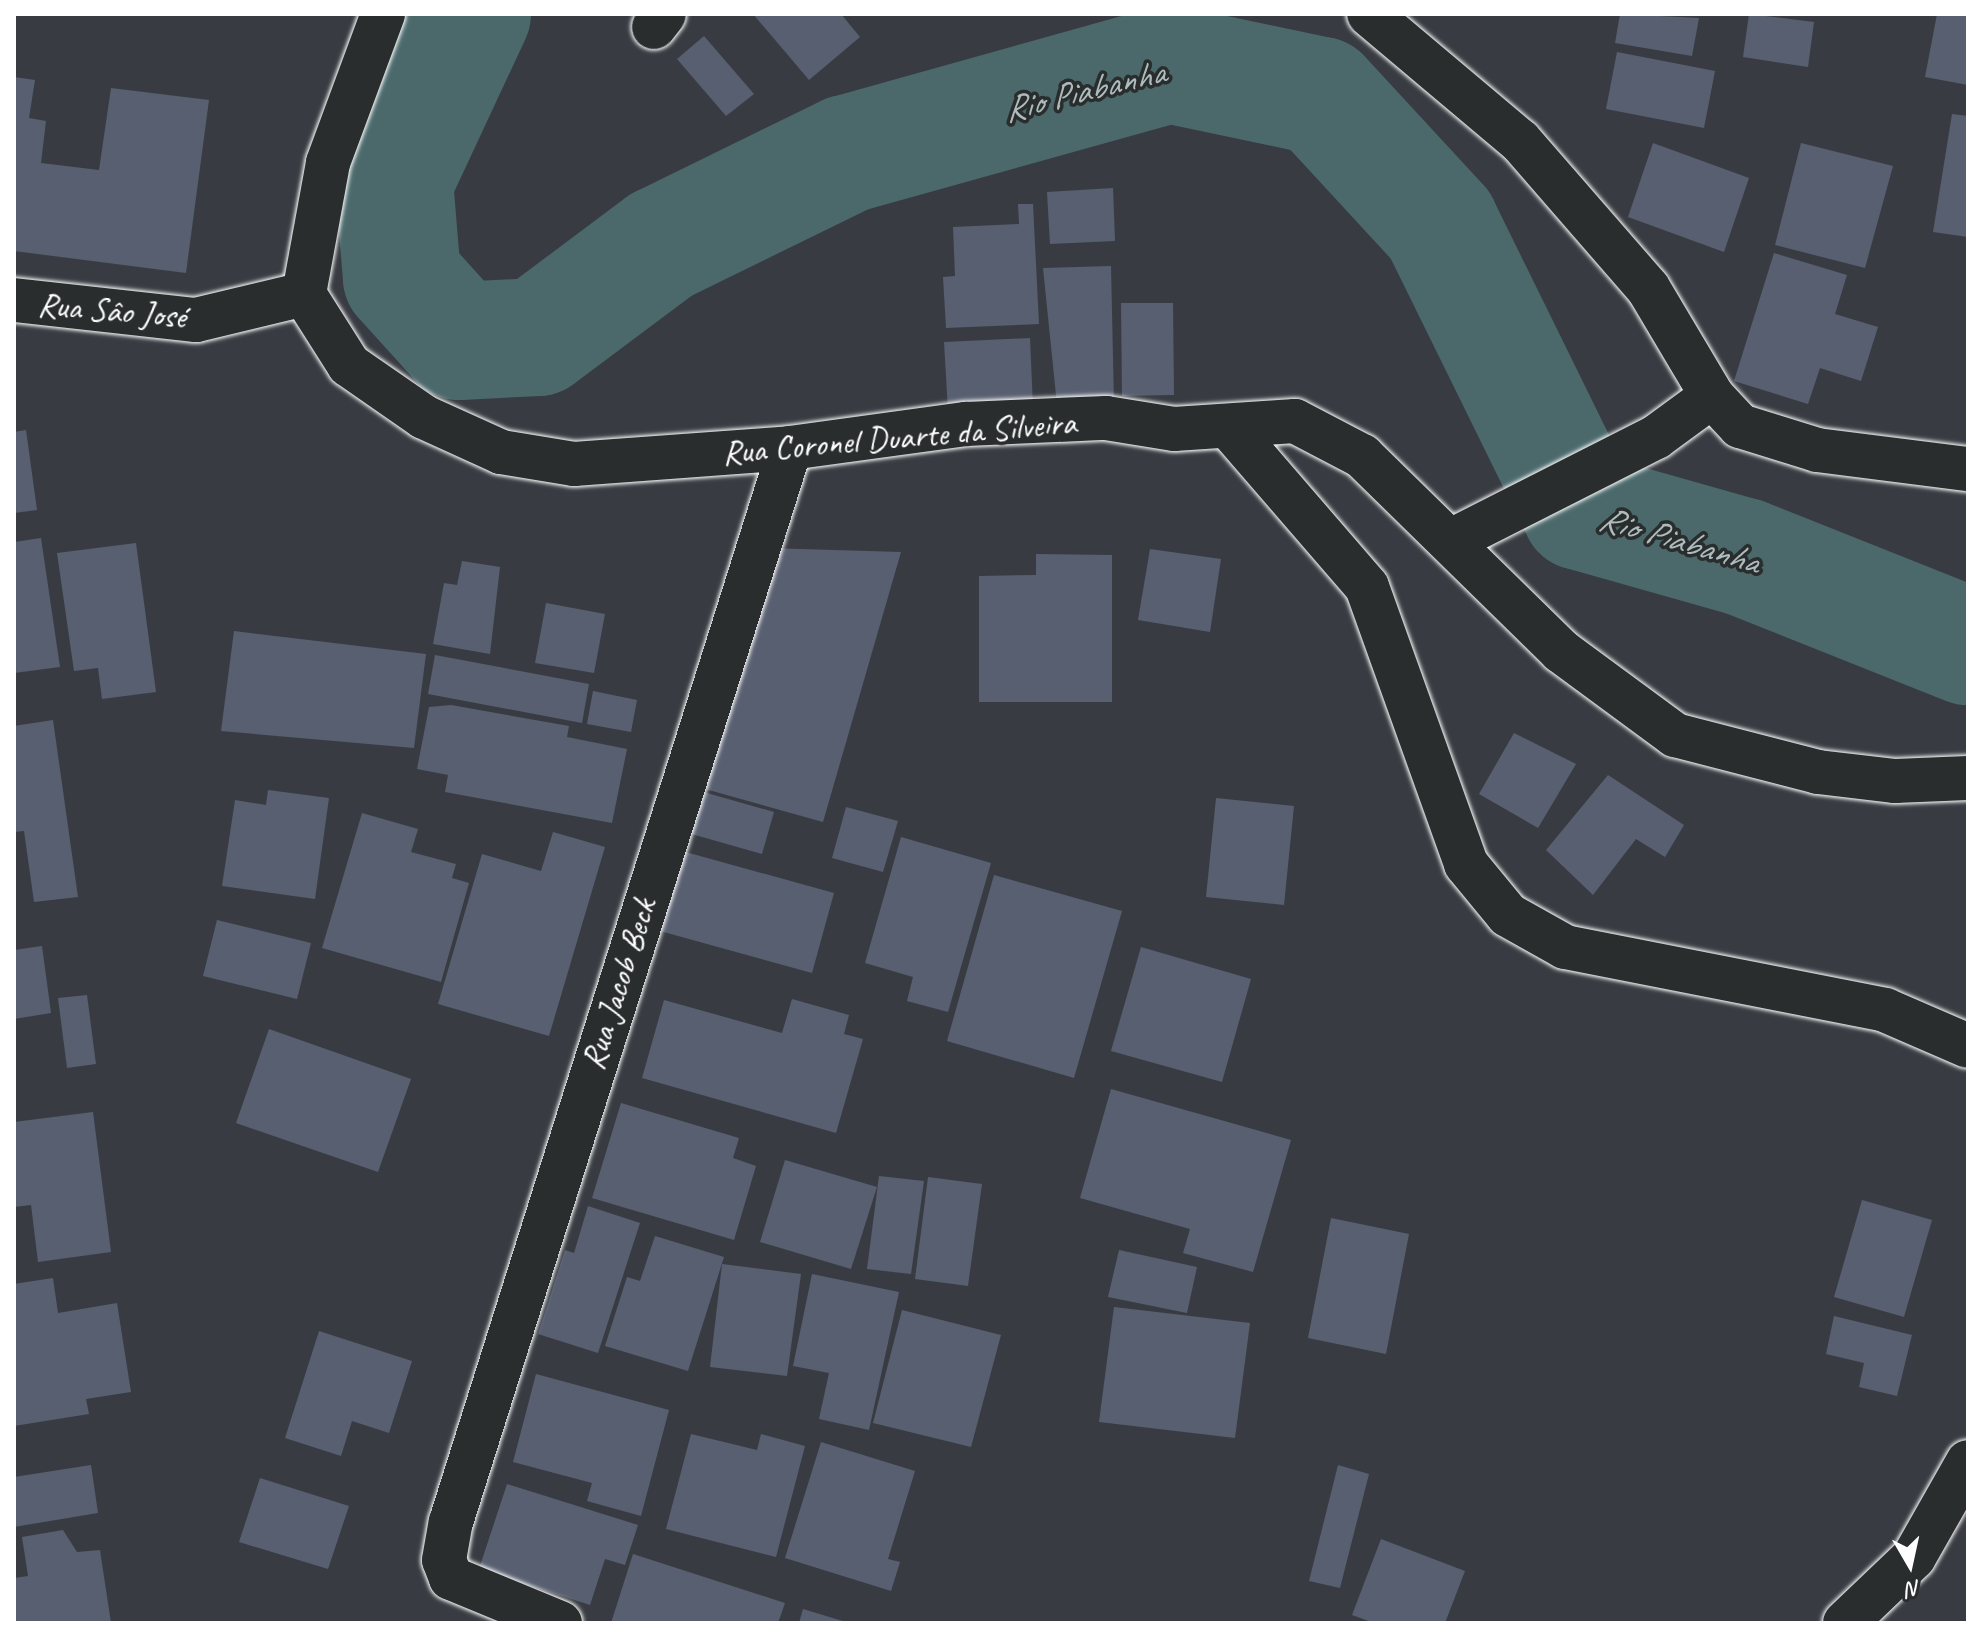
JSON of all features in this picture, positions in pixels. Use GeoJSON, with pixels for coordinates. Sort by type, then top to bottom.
{"type":"FeatureCollection","features":[{"type":"Feature","properties":{"kind":"street"},"geometry":{"type":"LineString","coordinates":[[304,294],[328,163],[383,14]]}},
{"type":"Feature","properties":{"kind":"street"},"geometry":{"type":"LineString","coordinates":[[1369,14],[1520,141],[1648,288],[1712,396],[1740,426],[1817,450],[1968,469]]}},
{"type":"Feature","properties":{"kind":"street","name":"Rua Sâo José"},"geometry":{"type":"LineString","coordinates":[[14,300],[196,320],[304,294]]}},
{"type":"Feature","properties":{"kind":"street","name":"Rua Coronel Duarte da Silveira"},"geometry":{"type":"LineString","coordinates":[[304,294],[349,365],[381,391],[501,452],[574,464],[790,448],[966,424],[1106,418],[1229,427],[1295,421],[1362,456],[1453,540],[1561,651],[1675,735],[1818,772],[1895,781],[1968,778]]}},
{"type":"Feature","properties":{"kind":"street"},"geometry":{"type":"LineString","coordinates":[[1453,540],[1507,509],[1656,437],[1712,396]]}},
{"type":"Feature","properties":{"kind":"street"},"geometry":{"type":"LineString","coordinates":[[1229,427],[1367,587],[1466,864],[1508,915],[1565,947],[1885,1010],[1968,1046]]}},
{"type":"Feature","properties":{"kind":"street","name":"Rua Jacob Beck"},"geometry":{"type":"LineString","coordinates":[[560,1623],[451,1578],[444,1560],[451,1522],[790,448]]}},
{"type":"Feature","properties":{"kind":"street"},"geometry":{"type":"LineString","coordinates":[[1845,1623],[1914,1557],[1968,1462]]}},
{"type":"Feature","properties":{"kind":"building"},"geometry":{"type":"Polygon","coordinates":[[[753,14],[841,14],[860,37],[809,80],[753,14]]]}},
{"type":"Feature","properties":{"kind":"building"},"geometry":{"type":"Polygon","coordinates":[[[1620,14],[1699,18],[1692,56],[1615,43],[1620,14]]]}},
{"type":"Feature","properties":{"kind":"building"},"geometry":{"type":"Polygon","coordinates":[[[1749,14],[1814,22],[1808,67],[1743,57],[1749,14]]]}},
{"type":"Feature","properties":{"kind":"building"},"geometry":{"type":"Polygon","coordinates":[[[1937,14],[1968,14],[1968,85],[1925,77],[1937,14]]]}},
{"type":"Feature","properties":{"kind":"building"},"geometry":{"type":"Polygon","coordinates":[[[704,36],[754,94],[726,116],[677,59],[704,36]]]}},
{"type":"Feature","properties":{"kind":"building"},"geometry":{"type":"Polygon","coordinates":[[[1617,52],[1715,71],[1704,128],[1606,109],[1617,52]]]}},
{"type":"Feature","properties":{"kind":"building"},"geometry":{"type":"Polygon","coordinates":[[[14,77],[35,80],[29,118],[46,121],[41,163],[99,170],[111,88],[209,100],[186,273],[14,251],[14,77]]]}},
{"type":"Feature","properties":{"kind":"building"},"geometry":{"type":"Polygon","coordinates":[[[1952,114],[1968,116],[1968,237],[1933,232],[1952,114]]]}},
{"type":"Feature","properties":{"kind":"building"},"geometry":{"type":"Polygon","coordinates":[[[1653,143],[1749,178],[1724,252],[1628,217],[1653,143]]]}},
{"type":"Feature","properties":{"kind":"building"},"geometry":{"type":"Polygon","coordinates":[[[1801,143],[1893,166],[1865,268],[1775,245],[1801,143]]]}},
{"type":"Feature","properties":{"kind":"building"},"geometry":{"type":"Polygon","coordinates":[[[1113,188],[1115,241],[1050,244],[1047,192],[1113,188]]]}},
{"type":"Feature","properties":{"kind":"building"},"geometry":{"type":"Polygon","coordinates":[[[1018,204],[1033,204],[1039,324],[946,328],[943,277],[955,276],[953,227],[1019,224],[1018,204]]]}},
{"type":"Feature","properties":{"kind":"building"},"geometry":{"type":"Polygon","coordinates":[[[1774,253],[1847,275],[1835,314],[1878,327],[1861,381],[1820,368],[1808,404],[1734,381],[1774,253]]]}},
{"type":"Feature","properties":{"kind":"building"},"geometry":{"type":"Polygon","coordinates":[[[1111,266],[1114,404],[1057,405],[1043,268],[1111,266]]]}},
{"type":"Feature","properties":{"kind":"building"},"geometry":{"type":"Polygon","coordinates":[[[1121,303],[1173,303],[1174,395],[1122,396],[1121,303]]]}},
{"type":"Feature","properties":{"kind":"building"},"geometry":{"type":"Polygon","coordinates":[[[1030,338],[1033,407],[948,411],[944,342],[1030,338]]]}},
{"type":"Feature","properties":{"kind":"building"},"geometry":{"type":"Polygon","coordinates":[[[26,430],[37,510],[14,513],[14,432],[26,430]]]}},
{"type":"Feature","properties":{"kind":"building"},"geometry":{"type":"Polygon","coordinates":[[[41,538],[60,667],[14,673],[14,542],[41,538]]]}},
{"type":"Feature","properties":{"kind":"building"},"geometry":{"type":"Polygon","coordinates":[[[136,543],[156,692],[102,699],[98,668],[74,671],[57,553],[136,543]]]}},
{"type":"Feature","properties":{"kind":"building"},"geometry":{"type":"Polygon","coordinates":[[[766,548],[901,552],[823,822],[698,787],[766,548]]]}},
{"type":"Feature","properties":{"kind":"building"},"geometry":{"type":"Polygon","coordinates":[[[1150,549],[1221,559],[1210,632],[1138,620],[1150,549]]]}},
{"type":"Feature","properties":{"kind":"building"},"geometry":{"type":"Polygon","coordinates":[[[1036,554],[1112,555],[1112,702],[979,702],[979,576],[1036,575],[1036,554]]]}},
{"type":"Feature","properties":{"kind":"building"},"geometry":{"type":"Polygon","coordinates":[[[462,561],[500,567],[490,654],[433,644],[444,583],[457,585],[462,561]]]}},
{"type":"Feature","properties":{"kind":"building"},"geometry":{"type":"Polygon","coordinates":[[[546,603],[605,614],[594,673],[535,663],[546,603]]]}},
{"type":"Feature","properties":{"kind":"building"},"geometry":{"type":"Polygon","coordinates":[[[234,631],[426,654],[414,748],[221,731],[234,631]]]}},
{"type":"Feature","properties":{"kind":"building"},"geometry":{"type":"Polygon","coordinates":[[[435,655],[589,684],[582,723],[428,694],[435,655]]]}},
{"type":"Feature","properties":{"kind":"building"},"geometry":{"type":"Polygon","coordinates":[[[593,691],[637,700],[631,732],[587,724],[593,691]]]}},
{"type":"Feature","properties":{"kind":"building"},"geometry":{"type":"Polygon","coordinates":[[[451,705],[569,726],[567,737],[627,749],[612,823],[445,792],[448,775],[417,769],[429,707],[451,705]]]}},
{"type":"Feature","properties":{"kind":"building"},"geometry":{"type":"Polygon","coordinates":[[[53,720],[78,897],[34,902],[24,831],[14,832],[14,726],[53,720]]]}},
{"type":"Feature","properties":{"kind":"building"},"geometry":{"type":"Polygon","coordinates":[[[1514,733],[1576,764],[1538,828],[1479,794],[1514,733]]]}},
{"type":"Feature","properties":{"kind":"building"},"geometry":{"type":"Polygon","coordinates":[[[1608,775],[1684,825],[1665,857],[1636,839],[1593,895],[1546,850],[1608,775]]]}},
{"type":"Feature","properties":{"kind":"building"},"geometry":{"type":"Polygon","coordinates":[[[693,789],[774,812],[762,854],[681,831],[693,789]]]}},
{"type":"Feature","properties":{"kind":"building"},"geometry":{"type":"Polygon","coordinates":[[[268,790],[329,798],[315,899],[222,886],[235,800],[266,805],[268,790]]]}},
{"type":"Feature","properties":{"kind":"building"},"geometry":{"type":"Polygon","coordinates":[[[1216,798],[1294,806],[1284,905],[1206,897],[1216,798]]]}},
{"type":"Feature","properties":{"kind":"building"},"geometry":{"type":"Polygon","coordinates":[[[846,807],[898,821],[883,872],[832,858],[846,807]]]}},
{"type":"Feature","properties":{"kind":"building"},"geometry":{"type":"Polygon","coordinates":[[[362,813],[418,829],[411,852],[456,864],[452,878],[469,883],[441,982],[322,948],[362,813]]]}},
{"type":"Feature","properties":{"kind":"building"},"geometry":{"type":"Polygon","coordinates":[[[553,832],[605,847],[549,1036],[438,1004],[482,854],[541,871],[553,832]]]}},
{"type":"Feature","properties":{"kind":"building"},"geometry":{"type":"Polygon","coordinates":[[[901,837],[991,863],[948,1012],[907,1001],[913,977],[865,963],[901,837]]]}},
{"type":"Feature","properties":{"kind":"building"},"geometry":{"type":"Polygon","coordinates":[[[682,851],[834,893],[812,973],[660,931],[682,851]]]}},
{"type":"Feature","properties":{"kind":"building"},"geometry":{"type":"Polygon","coordinates":[[[994,875],[1122,911],[1074,1078],[947,1041],[994,875]]]}},
{"type":"Feature","properties":{"kind":"building"},"geometry":{"type":"Polygon","coordinates":[[[217,920],[311,943],[297,999],[203,976],[217,920]]]}},
{"type":"Feature","properties":{"kind":"building"},"geometry":{"type":"Polygon","coordinates":[[[42,946],[51,1013],[14,1019],[14,950],[42,946]]]}},
{"type":"Feature","properties":{"kind":"building"},"geometry":{"type":"Polygon","coordinates":[[[1141,947],[1251,979],[1222,1082],[1111,1051],[1141,947]]]}},
{"type":"Feature","properties":{"kind":"building"},"geometry":{"type":"Polygon","coordinates":[[[87,995],[96,1064],[67,1068],[58,998],[87,995]]]}},
{"type":"Feature","properties":{"kind":"building"},"geometry":{"type":"Polygon","coordinates":[[[792,999],[849,1015],[844,1034],[863,1039],[836,1133],[642,1078],[664,1000],[782,1033],[792,999]]]}},
{"type":"Feature","properties":{"kind":"building"},"geometry":{"type":"Polygon","coordinates":[[[269,1029],[411,1079],[378,1172],[236,1123],[269,1029]]]}},
{"type":"Feature","properties":{"kind":"building"},"geometry":{"type":"Polygon","coordinates":[[[1111,1089],[1291,1140],[1253,1272],[1183,1253],[1190,1229],[1080,1198],[1111,1089]]]}},
{"type":"Feature","properties":{"kind":"building"},"geometry":{"type":"Polygon","coordinates":[[[621,1103],[739,1138],[733,1158],[756,1166],[734,1240],[592,1198],[621,1103]]]}},
{"type":"Feature","properties":{"kind":"building"},"geometry":{"type":"Polygon","coordinates":[[[93,1112],[111,1252],[38,1262],[31,1205],[14,1207],[14,1122],[93,1112]]]}},
{"type":"Feature","properties":{"kind":"building"},"geometry":{"type":"Polygon","coordinates":[[[785,1160],[877,1187],[851,1269],[760,1242],[785,1160]]]}},
{"type":"Feature","properties":{"kind":"building"},"geometry":{"type":"Polygon","coordinates":[[[879,1176],[924,1181],[911,1274],[867,1269],[879,1176]]]}},
{"type":"Feature","properties":{"kind":"building"},"geometry":{"type":"Polygon","coordinates":[[[928,1177],[982,1184],[968,1286],[915,1279],[928,1177]]]}},
{"type":"Feature","properties":{"kind":"building"},"geometry":{"type":"Polygon","coordinates":[[[1862,1200],[1932,1220],[1904,1317],[1834,1297],[1862,1200]]]}},
{"type":"Feature","properties":{"kind":"building"},"geometry":{"type":"Polygon","coordinates":[[[588,1206],[640,1223],[598,1353],[538,1334],[565,1250],[574,1253],[588,1206]]]}},
{"type":"Feature","properties":{"kind":"building"},"geometry":{"type":"Polygon","coordinates":[[[1331,1218],[1409,1234],[1386,1354],[1308,1338],[1331,1218]]]}},
{"type":"Feature","properties":{"kind":"building"},"geometry":{"type":"Polygon","coordinates":[[[655,1236],[724,1257],[688,1371],[605,1346],[627,1277],[640,1281],[655,1236]]]}},
{"type":"Feature","properties":{"kind":"building"},"geometry":{"type":"Polygon","coordinates":[[[1119,1250],[1197,1267],[1187,1313],[1108,1297],[1119,1250]]]}},
{"type":"Feature","properties":{"kind":"building"},"geometry":{"type":"Polygon","coordinates":[[[722,1264],[801,1274],[787,1376],[710,1367],[722,1264]]]}},
{"type":"Feature","properties":{"kind":"building"},"geometry":{"type":"Polygon","coordinates":[[[812,1274],[899,1292],[869,1430],[819,1419],[829,1373],[793,1366],[812,1274]]]}},
{"type":"Feature","properties":{"kind":"building"},"geometry":{"type":"Polygon","coordinates":[[[53,1278],[58,1313],[117,1303],[131,1392],[86,1399],[89,1414],[14,1426],[14,1284],[53,1278]]]}},
{"type":"Feature","properties":{"kind":"building"},"geometry":{"type":"Polygon","coordinates":[[[1114,1307],[1250,1323],[1235,1438],[1099,1422],[1114,1307]]]}},
{"type":"Feature","properties":{"kind":"building"},"geometry":{"type":"Polygon","coordinates":[[[902,1310],[1001,1335],[971,1447],[873,1423],[902,1310]]]}},
{"type":"Feature","properties":{"kind":"building"},"geometry":{"type":"Polygon","coordinates":[[[1834,1316],[1912,1335],[1897,1396],[1859,1387],[1864,1363],[1826,1354],[1834,1316]]]}},
{"type":"Feature","properties":{"kind":"building"},"geometry":{"type":"Polygon","coordinates":[[[319,1331],[412,1361],[389,1433],[352,1421],[341,1456],[285,1438],[319,1331]]]}},
{"type":"Feature","properties":{"kind":"building"},"geometry":{"type":"Polygon","coordinates":[[[536,1374],[669,1410],[641,1516],[587,1501],[592,1483],[513,1462],[536,1374]]]}},
{"type":"Feature","properties":{"kind":"building"},"geometry":{"type":"Polygon","coordinates":[[[691,1434],[757,1450],[761,1434],[805,1446],[776,1557],[666,1529],[691,1434]]]}},
{"type":"Feature","properties":{"kind":"building"},"geometry":{"type":"Polygon","coordinates":[[[821,1442],[915,1471],[888,1559],[900,1562],[891,1591],[785,1558],[821,1442]]]}},
{"type":"Feature","properties":{"kind":"building"},"geometry":{"type":"Polygon","coordinates":[[[91,1465],[98,1513],[14,1527],[14,1477],[91,1465]]]}},
{"type":"Feature","properties":{"kind":"building"},"geometry":{"type":"Polygon","coordinates":[[[1338,1465],[1369,1474],[1340,1588],[1309,1581],[1338,1465]]]}},
{"type":"Feature","properties":{"kind":"building"},"geometry":{"type":"Polygon","coordinates":[[[260,1478],[349,1506],[328,1569],[239,1542],[260,1478]]]}},
{"type":"Feature","properties":{"kind":"building"},"geometry":{"type":"Polygon","coordinates":[[[507,1484],[638,1525],[625,1565],[605,1559],[590,1605],[479,1569],[507,1484]]]}},
{"type":"Feature","properties":{"kind":"building"},"geometry":{"type":"Polygon","coordinates":[[[63,1530],[77,1552],[100,1550],[111,1623],[14,1623],[14,1578],[28,1576],[22,1537],[63,1530]]]}},
{"type":"Feature","properties":{"kind":"building"},"geometry":{"type":"Polygon","coordinates":[[[1381,1539],[1465,1571],[1445,1623],[1374,1623],[1352,1615],[1381,1539]]]}},
{"type":"Feature","properties":{"kind":"building"},"geometry":{"type":"Polygon","coordinates":[[[633,1554],[785,1603],[778,1623],[611,1623],[633,1554]]]}},
{"type":"Feature","properties":{"kind":"building"},"geometry":{"type":"Polygon","coordinates":[[[803,1609],[846,1622],[846,1623],[799,1623],[803,1609]]]}},
{"type":"Feature","properties":{"kind":"waterway","name":"Rio Piabanha"},"geometry":{"type":"LineString","coordinates":[[472,14],[394,181],[402,278],[459,341],[538,337],[661,245],[847,154],[1169,64],[1321,96],[1440,225],[1581,511],[1744,557],[1968,646]]}}]}
